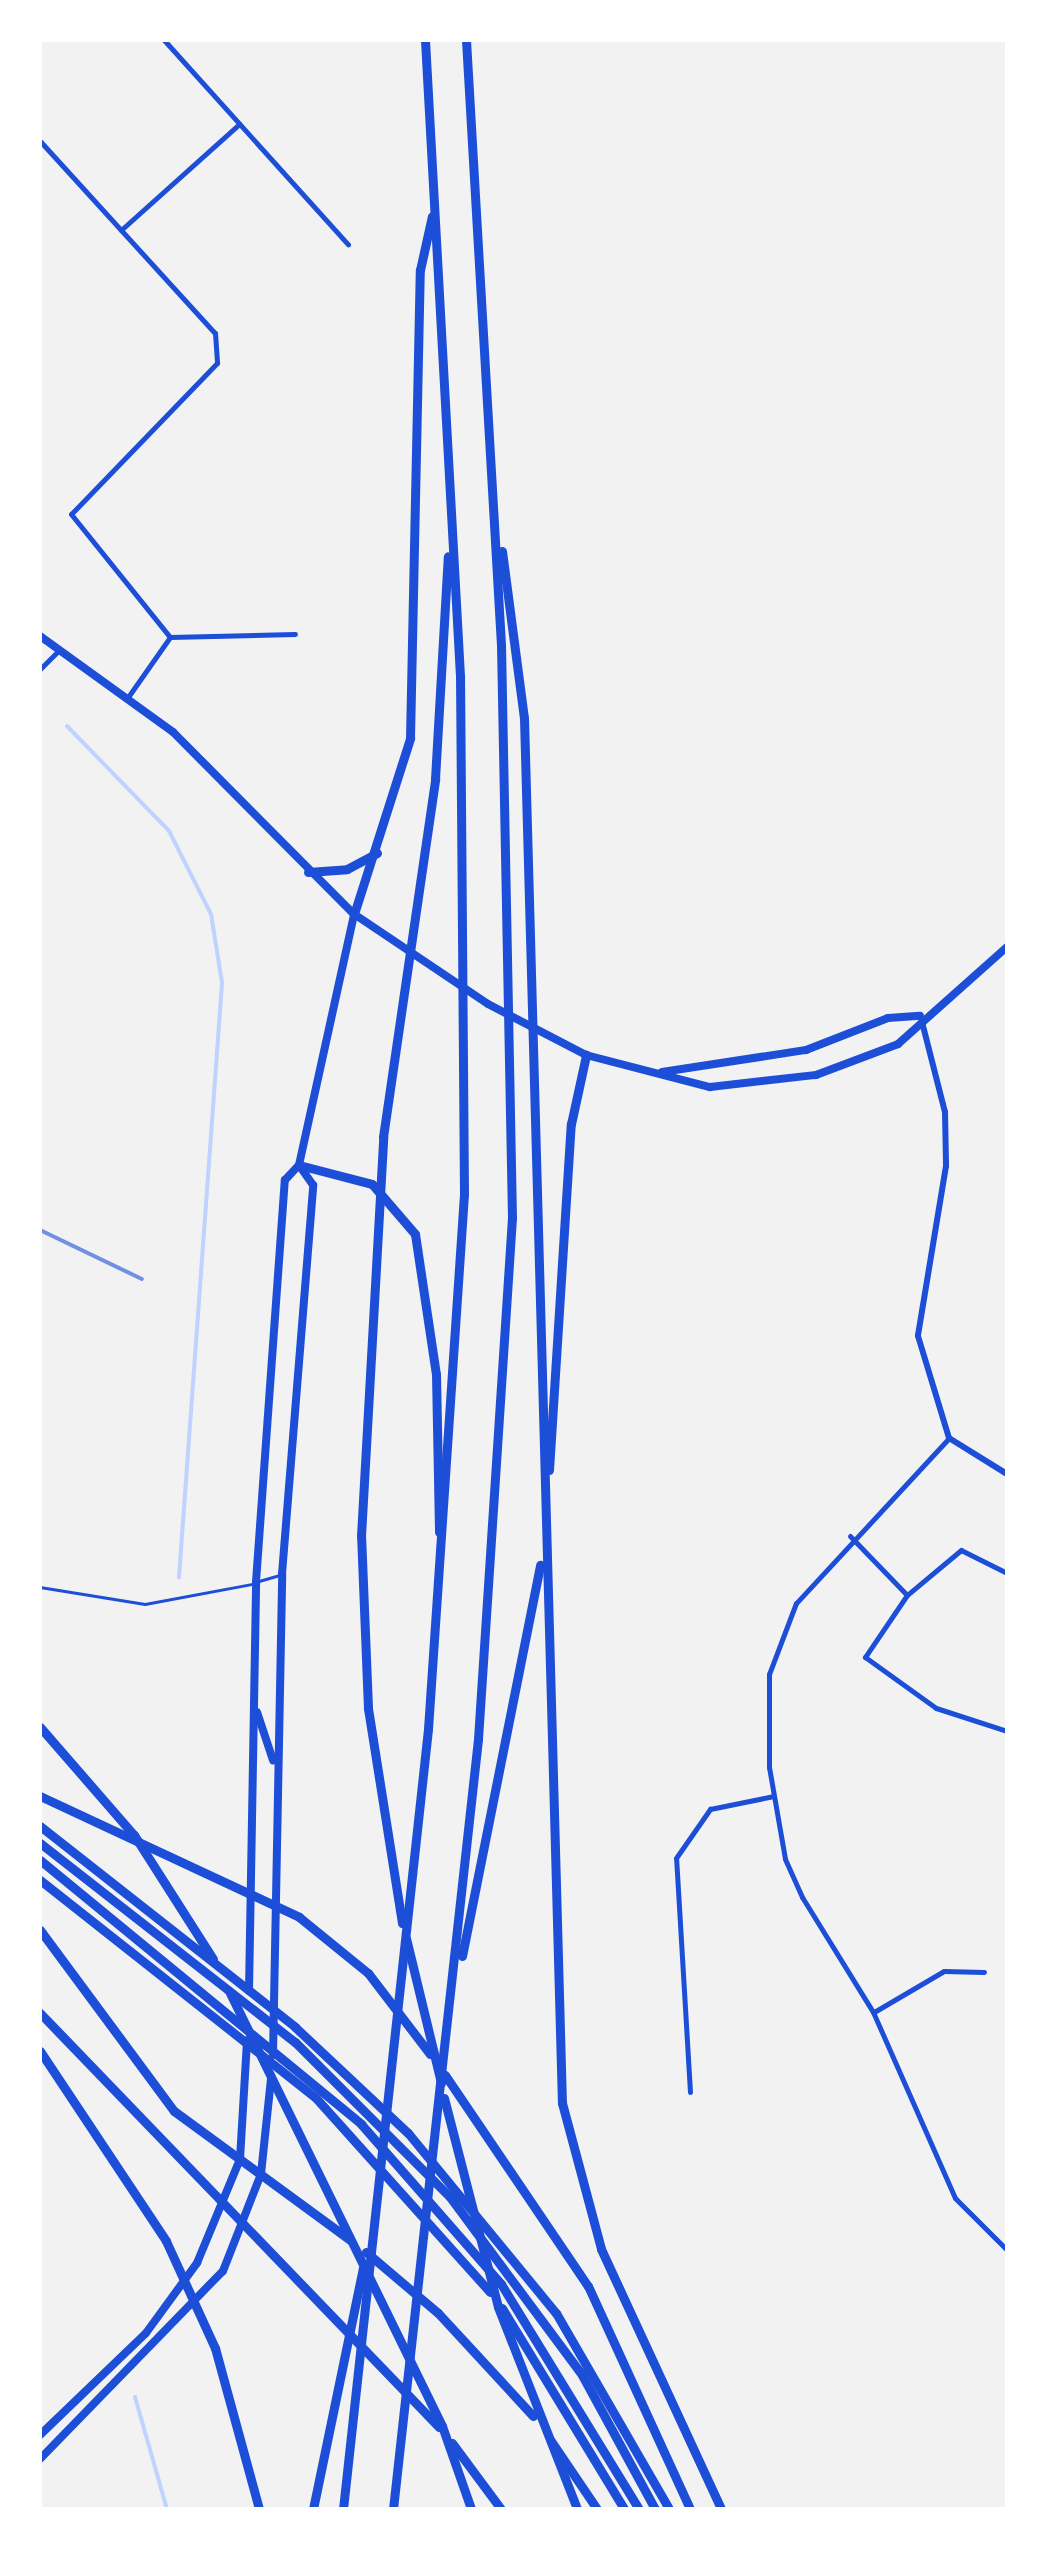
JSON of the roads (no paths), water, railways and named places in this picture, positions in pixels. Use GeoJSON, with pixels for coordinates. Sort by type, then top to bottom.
{"type":"FeatureCollection","features":[{"type":"Feature","properties":{"kind":"highway"},"geometry":{"type":"LineString","coordinates":[[343,2509],[440,1570],[467,1052],[451,514],[425,40]]}},
{"type":"Feature","properties":{"kind":"highway"},"geometry":{"type":"LineString","coordinates":[[393,2509],[456,1975],[507,1362],[508,957],[495,498],[466,40]]}},
{"type":"Feature","properties":{"kind":"highway"},"geometry":{"type":"LineString","coordinates":[[354,914],[379,851],[413,712],[420,270],[435,204]]}},
{"type":"Feature","properties":{"kind":"highway"},"geometry":{"type":"LineString","coordinates":[[495,498],[524,718],[540,1224],[555,2040],[574,2166],[601,2248],[722,2509]]}},
{"type":"Feature","properties":{"kind":"highway"},"geometry":{"type":"LineString","coordinates":[[451,514],[435,779],[397,1013],[383,1137],[361,1572],[375,1771],[486,2266],[577,2509]]}},
{"type":"Feature","properties":{"kind":"highway"},"geometry":{"type":"LineString","coordinates":[[308,872],[347,870],[379,851]]}},
{"type":"Feature","properties":{"kind":"highway"},"geometry":{"type":"LineString","coordinates":[[456,1975],[541,1558],[572,1107],[586,1055]]}},
{"type":"Feature","properties":{"kind":"highway"},"geometry":{"type":"LineString","coordinates":[[299,1165],[372,1184],[415,1234],[436,1374],[440,1570]]}},
{"type":"Feature","properties":{"kind":"highway"},"geometry":{"type":"LineString","coordinates":[[40,1727],[134,1836],[200,1936],[442,2426],[471,2509]]}},
{"type":"Feature","properties":{"kind":"highway"},"geometry":{"type":"LineString","coordinates":[[40,1796],[274,1902],[378,1984],[520,2178],[609,2325],[690,2509]]}},
{"type":"Feature","properties":{"kind":"highway"},"geometry":{"type":"LineString","coordinates":[[40,1826],[295,2027],[408,2133],[511,2252],[592,2369],[670,2509]]}},
{"type":"Feature","properties":{"kind":"highway"},"geometry":{"type":"LineString","coordinates":[[40,1843],[295,2042],[493,2248],[582,2376],[655,2509]]}},
{"type":"Feature","properties":{"kind":"highway"},"geometry":{"type":"LineString","coordinates":[[40,1860],[296,2062],[501,2284],[639,2509]]}},
{"type":"Feature","properties":{"kind":"highway"},"geometry":{"type":"LineString","coordinates":[[40,1880],[294,2079],[478,2275],[624,2509]]}},
{"type":"Feature","properties":{"kind":"highway"},"geometry":{"type":"LineString","coordinates":[[40,1930],[174,2112],[261,2174],[451,2326],[523,2403],[597,2509]]}},
{"type":"Feature","properties":{"kind":"highway"},"geometry":{"type":"LineString","coordinates":[[40,2013],[388,2370],[501,2509]]}},
{"type":"Feature","properties":{"kind":"highway"},"geometry":{"type":"LineString","coordinates":[[40,2051],[166,2241],[215,2348],[259,2509]]}},
{"type":"Feature","properties":{"kind":"highway"},"geometry":{"type":"LineString","coordinates":[[314,2509],[370,2240]]}},
{"type":"Feature","properties":{"kind":"main road"},"geometry":{"type":"LineString","coordinates":[[40,636],[128,697],[216,771],[308,872],[354,914],[488,1004],[586,1055],[710,1086],[816,1075],[898,1044],[920,1016],[1006,947],[1007,932]]}},
{"type":"Feature","properties":{"kind":"main road"},"geometry":{"type":"LineString","coordinates":[[40,2434],[176,2295],[240,2159],[251,1892],[256,1582],[284,1180],[299,1165],[354,914]]}},
{"type":"Feature","properties":{"kind":"main road"},"geometry":{"type":"LineString","coordinates":[[662,1072],[806,1050],[920,1016]]}},
{"type":"Feature","properties":{"kind":"main road"},"geometry":{"type":"LineString","coordinates":[[40,2459],[209,2292],[237,2246],[261,2174],[274,2034],[282,1574],[313,1185],[299,1165]]}},
{"type":"Feature","properties":{"kind":"main road"},"geometry":{"type":"LineString","coordinates":[[255,1709],[277,1779]]}},
{"type":"Feature","properties":{"kind":"street"},"geometry":{"type":"LineString","coordinates":[[164,40],[348,244]]}},
{"type":"Feature","properties":{"kind":"street"},"geometry":{"type":"LineString","coordinates":[[121,230],[239,124]]}},
{"type":"Feature","properties":{"kind":"street"},"geometry":{"type":"LineString","coordinates":[[40,141],[215,333],[217,363],[71,514],[170,637]]}},
{"type":"Feature","properties":{"kind":"street"},"geometry":{"type":"LineString","coordinates":[[170,637],[295,634]]}},
{"type":"Feature","properties":{"kind":"street"},"geometry":{"type":"LineString","coordinates":[[128,697],[170,637]]}},
{"type":"Feature","properties":{"kind":"street"},"geometry":{"type":"LineString","coordinates":[[40,668],[59,650]]}},
{"type":"Feature","properties":{"kind":"street"},"geometry":{"type":"LineString","coordinates":[[920,1016],[945,1112],[946,1166],[918,1336],[949,1438],[1007,1474]]}},
{"type":"Feature","properties":{"kind":"street"},"geometry":{"type":"LineString","coordinates":[[949,1438],[849,1536],[796,1603],[770,1674],[774,1796],[785,1859],[873,2012],[955,2198],[1007,2250]]}},
{"type":"Feature","properties":{"kind":"street"},"geometry":{"type":"LineString","coordinates":[[849,1536],[907,1594]]}},
{"type":"Feature","properties":{"kind":"street"},"geometry":{"type":"LineString","coordinates":[[1007,1573],[961,1550],[907,1594],[865,1657],[936,1708],[1007,1731]]}},
{"type":"Feature","properties":{"kind":"street"},"geometry":{"type":"LineString","coordinates":[[690,2092],[676,1858],[710,1809],[774,1796]]}},
{"type":"Feature","properties":{"kind":"street"},"geometry":{"type":"LineString","coordinates":[[873,2012],[944,1971],[984,1972]]}},
{"type":"Feature","properties":{"kind":"lane"},"geometry":{"type":"LineString","coordinates":[[40,1588],[145,1604],[218,1597],[282,1574]]}},
{"type":"Feature","properties":{"kind":"waterway"},"geometry":{"type":"LineString","coordinates":[[67,726],[169,831],[211,914],[222,983],[179,1577]]}},
{"type":"Feature","properties":{"kind":"waterway"},"geometry":{"type":"LineString","coordinates":[[135,2397],[167,2509]]}},
{"type":"Feature","properties":{"kind":"railway"},"geometry":{"type":"LineString","coordinates":[[40,1230],[142,1279]]}}]}
